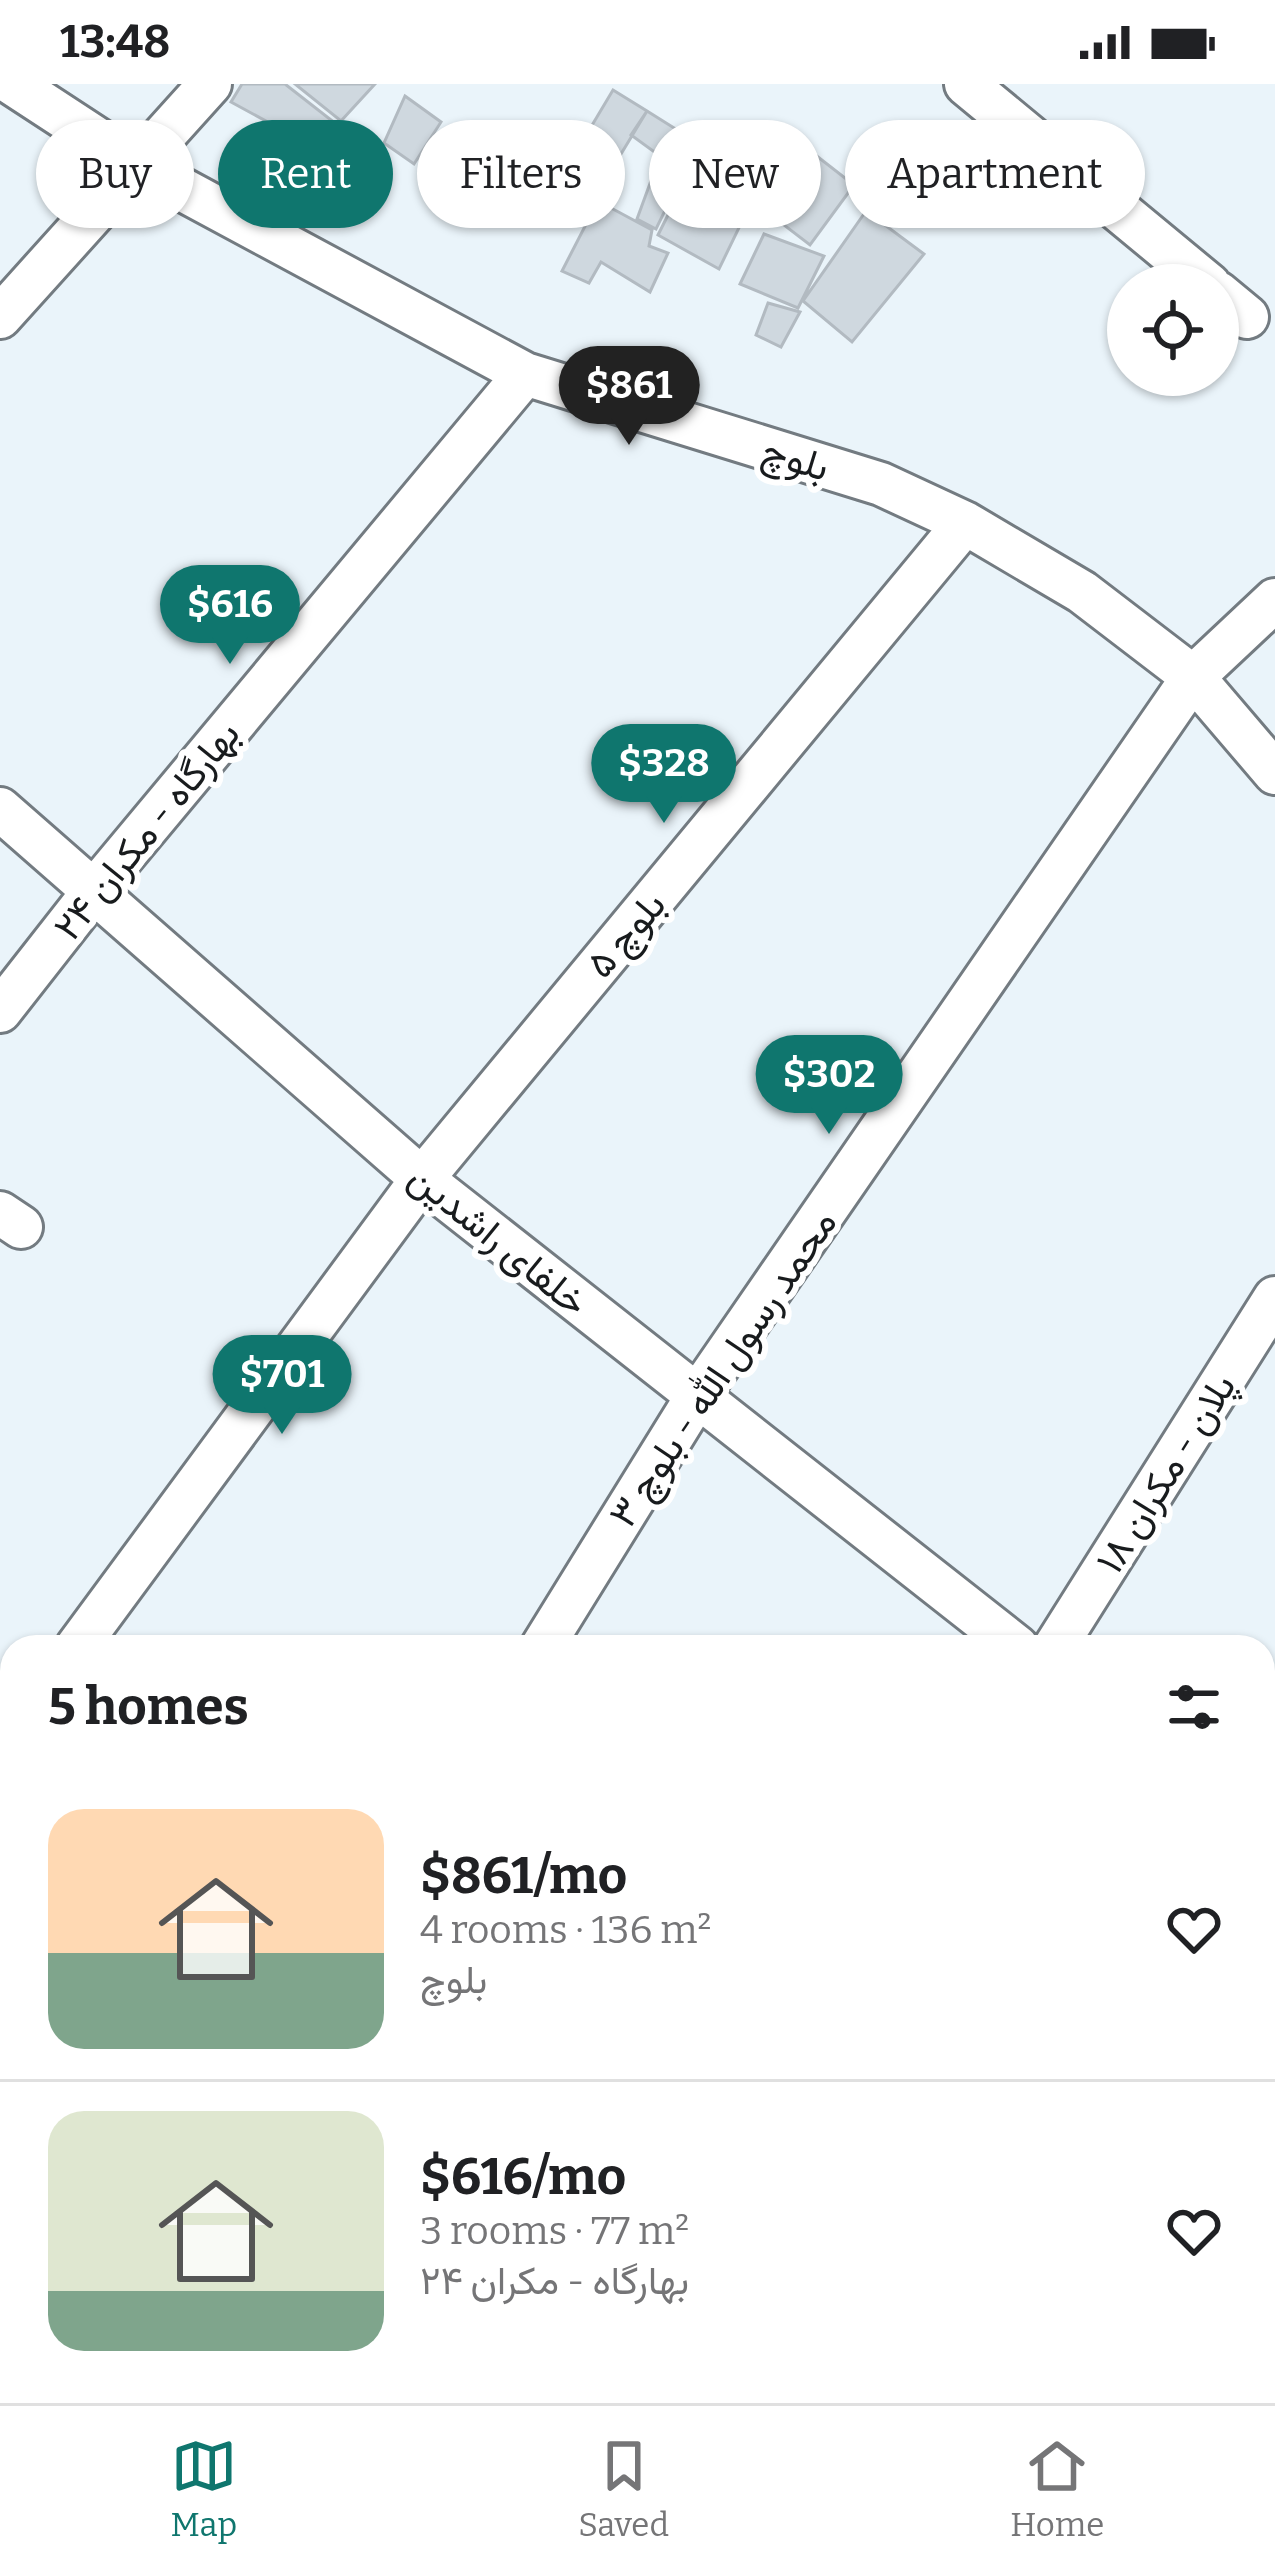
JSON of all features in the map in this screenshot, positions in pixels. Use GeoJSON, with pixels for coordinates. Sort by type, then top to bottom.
{"type":"FeatureCollection","features":[{"type":"Feature","properties":{"kind":"street","name":"بلوچ"},"geometry":{"type":"LineString","coordinates":[[14,84],[68,120]]}},
{"type":"Feature","properties":{"kind":"street"},"geometry":{"type":"LineString","coordinates":[[177,120],[210,84]]}},
{"type":"Feature","properties":{"kind":"street"},"geometry":{"type":"LineString","coordinates":[[966,84],[1184,264]]}},
{"type":"Feature","properties":{"kind":"street","name":"بلوچ"},"geometry":{"type":"LineString","coordinates":[[194,196],[525,374],[880,484],[965,523],[1082,592],[1193,677],[1275,773]]}},
{"type":"Feature","properties":{"kind":"street"},"geometry":{"type":"LineString","coordinates":[[0,317],[80,228]]}},
{"type":"Feature","properties":{"kind":"street","name":"بهارگاه - مکران ۲۴"},"geometry":{"type":"LineString","coordinates":[[0,1011],[94,891],[525,374]]}},
{"type":"Feature","properties":{"kind":"street","name":"بلوچ ۵"},"geometry":{"type":"LineString","coordinates":[[86,1635],[422,1179],[965,523]]}},
{"type":"Feature","properties":{"kind":"street","name":"محمد رسول الله - بلوچ ۳"},"geometry":{"type":"LineString","coordinates":[[549,1635],[696,1398],[1193,677],[1275,600]]}},
{"type":"Feature","properties":{"kind":"street","name":"خلفای راشدین"},"geometry":{"type":"LineString","coordinates":[[0,809],[422,1179],[1002,1635]]}},
{"type":"Feature","properties":{"kind":"street","name":"پلان - مکران ۱۸"},"geometry":{"type":"LineString","coordinates":[[1062,1635],[1275,1298]]}},
{"type":"Feature","properties":{"kind":"building"},"geometry":{"type":"Polygon","coordinates":[[[242,84],[285,84],[331,120],[264,120],[231,102],[242,84]]]}},
{"type":"Feature","properties":{"kind":"building"},"geometry":{"type":"Polygon","coordinates":[[[295,84],[375,84],[340,120],[295,84]]]}},
{"type":"Feature","properties":{"kind":"building"},"geometry":{"type":"Polygon","coordinates":[[[613,90],[647,111],[625,147],[625,120],[595,120],[613,90]]]}},
{"type":"Feature","properties":{"kind":"building"},"geometry":{"type":"Polygon","coordinates":[[[405,96],[438,120],[417,120],[414,164],[393,149],[393,123],[405,96]]]}},
{"type":"Feature","properties":{"kind":"building"},"geometry":{"type":"Polygon","coordinates":[[[647,111],[661,120],[649,120],[649,148],[631,135],[647,111]]]}},
{"type":"Feature","properties":{"kind":"building"},"geometry":{"type":"Polygon","coordinates":[[[821,159],[845,178],[845,197],[810,245],[788,228],[821,228],[821,159]]]}},
{"type":"Feature","properties":{"kind":"building"},"geometry":{"type":"Polygon","coordinates":[[[649,186],[649,225],[637,219],[649,186]]]}},
{"type":"Feature","properties":{"kind":"building"},"geometry":{"type":"Polygon","coordinates":[[[625,216],[652,230],[649,246],[668,253],[650,292],[601,262],[589,283],[562,271],[584,228],[625,228],[625,216]]]}},
{"type":"Feature","properties":{"kind":"building"},"geometry":{"type":"Polygon","coordinates":[[[662,228],[739,228],[719,269],[658,235],[662,228]]]}},
{"type":"Feature","properties":{"kind":"building"},"geometry":{"type":"Polygon","coordinates":[[[854,228],[889,228],[924,254],[852,342],[803,301],[854,228]]]}},
{"type":"Feature","properties":{"kind":"building"},"geometry":{"type":"Polygon","coordinates":[[[764,234],[824,256],[798,308],[740,284],[764,234]]]}},
{"type":"Feature","properties":{"kind":"building"},"geometry":{"type":"Polygon","coordinates":[[[768,303],[800,312],[781,347],[756,335],[768,303]]]}}]}
